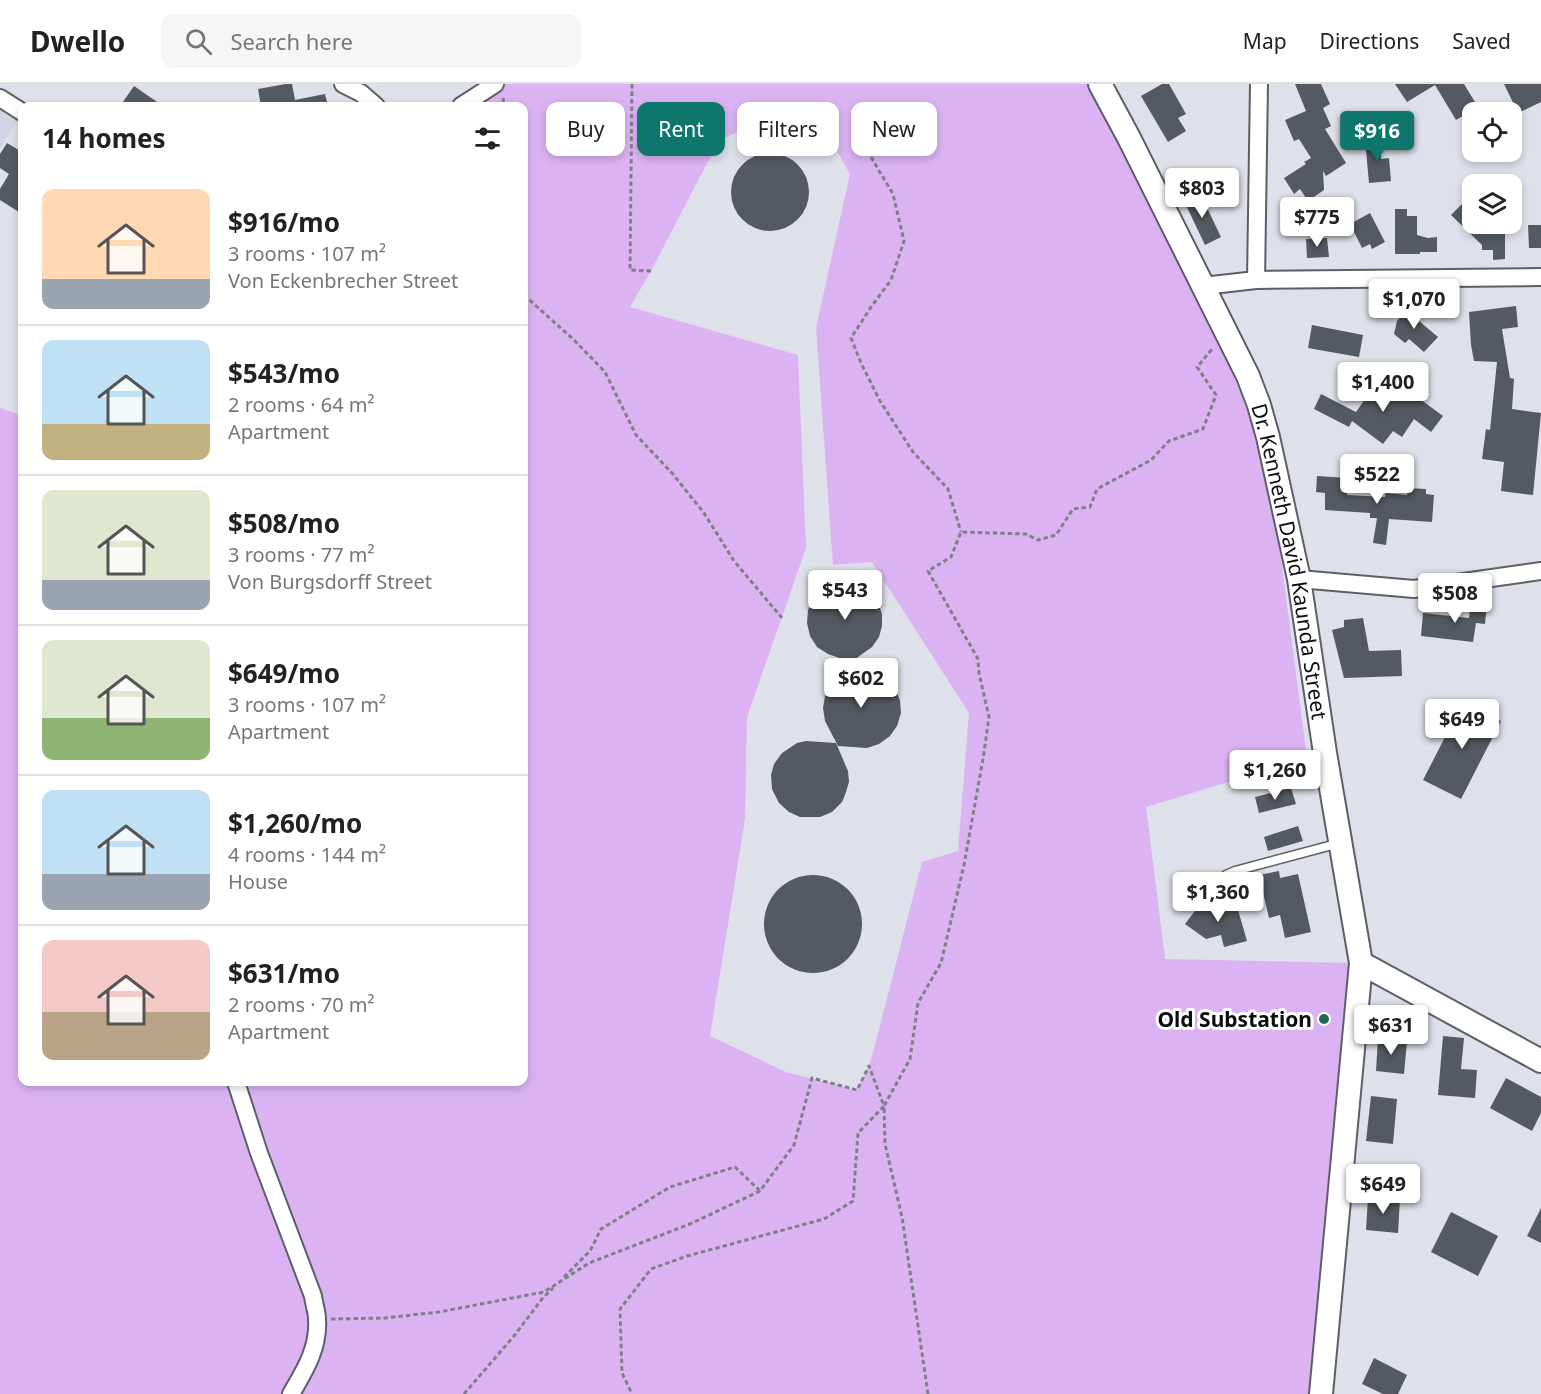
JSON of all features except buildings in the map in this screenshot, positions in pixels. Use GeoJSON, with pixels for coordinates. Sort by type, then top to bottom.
{"type":"FeatureCollection","features":[{"type":"Feature","properties":{"kind":"street"},"geometry":{"type":"LineString","coordinates":[[343,84],[361,93],[371,102]]}},
{"type":"Feature","properties":{"kind":"street"},"geometry":{"type":"LineString","coordinates":[[467,102],[495,84]]}},
{"type":"Feature","properties":{"kind":"street","name":"Dr. Kenneth David Kaunda Street"},"geometry":{"type":"LineString","coordinates":[[1100,84],[1248,376],[1268,437],[1299,579],[1360,963],[1321,1394]]}},
{"type":"Feature","properties":{"kind":"street"},"geometry":{"type":"LineString","coordinates":[[1256,280],[1259,84]]}},
{"type":"Feature","properties":{"kind":"street"},"geometry":{"type":"LineString","coordinates":[[0,98],[18,109]]}},
{"type":"Feature","properties":{"kind":"street"},"geometry":{"type":"LineString","coordinates":[[1203,286],[1256,280],[1541,277]]}},
{"type":"Feature","properties":{"kind":"street"},"geometry":{"type":"LineString","coordinates":[[1299,579],[1414,589],[1541,571]]}},
{"type":"Feature","properties":{"kind":"street"},"geometry":{"type":"LineString","coordinates":[[1360,963],[1541,1061]]}},
{"type":"Feature","properties":{"kind":"street"},"geometry":{"type":"LineString","coordinates":[[237,1086],[259,1153],[313,1296],[317,1319],[316,1342],[308,1365],[291,1394]]}},
{"type":"Feature","properties":{"kind":"lane"},"geometry":{"type":"LineString","coordinates":[[1227,898],[1222,880],[1226,875],[1341,843]]}},
{"type":"Feature","properties":{"kind":"path"},"geometry":{"type":"LineString","coordinates":[[632,84],[630,270],[651,271]]}},
{"type":"Feature","properties":{"kind":"path"},"geometry":{"type":"LineString","coordinates":[[632,1394],[622,1373],[620,1309],[651,1269],[687,1256],[824,1219],[853,1201],[858,1134],[884,1106],[910,1059],[918,1003],[941,963],[964,865],[989,717],[978,659],[928,571],[951,557],[961,532],[948,489],[913,452],[880,401],[851,338],[891,280],[903,241],[893,194],[872,157]]}},
{"type":"Feature","properties":{"kind":"path"},"geometry":{"type":"LineString","coordinates":[[528,299],[572,338],[605,372],[636,435],[672,473],[704,513],[734,561],[782,618]]}},
{"type":"Feature","properties":{"kind":"path"},"geometry":{"type":"LineString","coordinates":[[961,532],[1026,534],[1038,540],[1056,535],[1073,509],[1090,507],[1097,489],[1151,460],[1169,441],[1203,429],[1216,395],[1197,367],[1225,329]]}},
{"type":"Feature","properties":{"kind":"path"},"geometry":{"type":"LineString","coordinates":[[317,1319],[385,1318],[439,1312],[544,1292],[589,1263],[690,1224],[760,1191],[794,1145],[812,1078],[857,1090],[869,1066],[884,1106],[885,1144],[902,1217],[928,1394]]}},
{"type":"Feature","properties":{"kind":"path"},"geometry":{"type":"LineString","coordinates":[[464,1394],[514,1336],[542,1299],[590,1251],[601,1229],[670,1187],[735,1167],[760,1191]]}},
{"type":"Feature","properties":{"kind":"shaded area"},"geometry":{"type":"Polygon","coordinates":[[[495,84],[1100,84],[1248,376],[1275,513],[1307,758],[1146,807],[1165,959],[1350,963],[1311,1394],[0,1394],[0,408],[18,414],[18,1086],[528,1086],[528,102],[467,102],[495,84]],[[637,102],[637,156],[711,156],[630,307],[798,355],[806,548],[747,717],[745,819],[710,1036],[786,1072],[857,1090],[869,1066],[874,1049],[922,862],[958,851],[969,713],[872,562],[833,565],[816,328],[850,174],[839,155],[839,102],[737,102],[737,132],[725,138],[725,102],[637,102]]]}},
{"type":"Feature","properties":{"kind":"shaded area"},"geometry":{"type":"Polygon","coordinates":[[[0,98],[18,110],[18,120],[0,149],[0,98]]]}},
{"type":"Feature","properties":{"kind":"place","name":"Old Substation"},"geometry":{"type":"Point","coordinates":[1324,1019]}}]}
